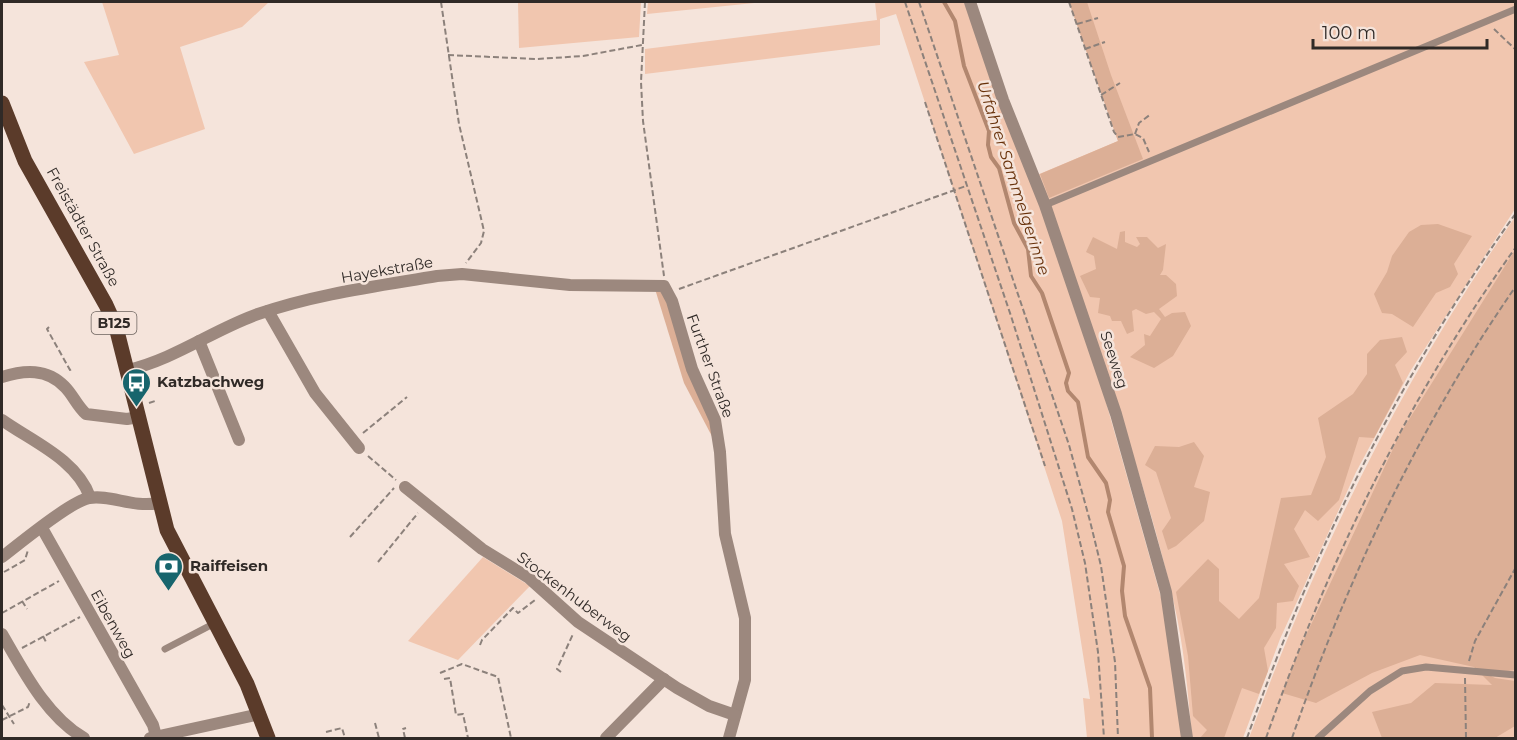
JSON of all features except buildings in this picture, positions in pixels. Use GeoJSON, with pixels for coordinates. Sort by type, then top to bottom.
{"type":"FeatureCollection","features":[{"type":"Feature","properties":{"kind":"main road","name":"Freistädter Straße"},"geometry":{"type":"LineString","coordinates":[[2,103],[25,161],[106,305],[128,370],[158,503],[167,530],[260,714],[268,738]]}},
{"type":"Feature","properties":{"kind":"street","name":"Seeweg"},"geometry":{"type":"LineString","coordinates":[[970,2],[1003,100],[1045,205],[1116,414],[1162,574],[1175,639],[1187,738]]}},
{"type":"Feature","properties":{"kind":"street","name":"Hayekstraße"},"geometry":{"type":"LineString","coordinates":[[128,370],[151,364],[268,311],[377,286],[462,274],[570,285],[666,289]]}},
{"type":"Feature","properties":{"kind":"street","name":"Further Straße"},"geometry":{"type":"LineString","coordinates":[[666,289],[692,369],[715,420],[725,534],[742,600],[747,634],[742,700],[729,738]]}},
{"type":"Feature","properties":{"kind":"street"},"geometry":{"type":"LineString","coordinates":[[268,311],[315,393],[356,444]]}},
{"type":"Feature","properties":{"kind":"street"},"geometry":{"type":"LineString","coordinates":[[199,341],[239,440]]}},
{"type":"Feature","properties":{"kind":"street"},"geometry":{"type":"LineString","coordinates":[[2,377],[22,371],[42,373],[64,385],[86,414],[128,419],[139,417]]}},
{"type":"Feature","properties":{"kind":"street"},"geometry":{"type":"LineString","coordinates":[[2,420],[63,461],[84,483],[90,497]]}},
{"type":"Feature","properties":{"kind":"street","name":"Stockenhuberweg"},"geometry":{"type":"LineString","coordinates":[[405,487],[482,549],[529,578],[578,622],[664,680],[709,706],[735,715]]}},
{"type":"Feature","properties":{"kind":"street"},"geometry":{"type":"LineString","coordinates":[[2,557],[76,504],[90,497],[140,505],[158,503]]}},
{"type":"Feature","properties":{"kind":"street","name":"Eibenweg"},"geometry":{"type":"LineString","coordinates":[[42,528],[153,725],[152,737],[195,733],[260,714]]}},
{"type":"Feature","properties":{"kind":"street"},"geometry":{"type":"LineString","coordinates":[[2,634],[36,689],[69,728],[84,738]]}},
{"type":"Feature","properties":{"kind":"street"},"geometry":{"type":"LineString","coordinates":[[606,738],[664,680]]}},
{"type":"Feature","properties":{"kind":"lane"},"geometry":{"type":"LineString","coordinates":[[1045,205],[1515,9]]}},
{"type":"Feature","properties":{"kind":"lane"},"geometry":{"type":"LineString","coordinates":[[165,649],[215,623]]}},
{"type":"Feature","properties":{"kind":"lane"},"geometry":{"type":"LineString","coordinates":[[1318,738],[1370,691],[1396,673],[1426,667],[1515,675]]}},
{"type":"Feature","properties":{"kind":"path"},"geometry":{"type":"LineString","coordinates":[[441,2],[463,146],[484,231],[481,243],[465,265],[462,274]]}},
{"type":"Feature","properties":{"kind":"path"},"geometry":{"type":"LineString","coordinates":[[645,2],[642,45],[643,121],[666,289],[953,192],[956,187],[967,186]]}},
{"type":"Feature","properties":{"kind":"path"},"geometry":{"type":"LineString","coordinates":[[905,2],[1072,508],[1085,563],[1095,630],[1104,738]]}},
{"type":"Feature","properties":{"kind":"path"},"geometry":{"type":"LineString","coordinates":[[919,2],[1069,445],[1090,521],[1109,614],[1115,662],[1118,738]]}},
{"type":"Feature","properties":{"kind":"path"},"geometry":{"type":"LineString","coordinates":[[1069,2],[1118,137],[1135,134],[1143,138],[1153,161]]}},
{"type":"Feature","properties":{"kind":"path"},"geometry":{"type":"LineString","coordinates":[[1077,24],[1098,18]]}},
{"type":"Feature","properties":{"kind":"path"},"geometry":{"type":"LineString","coordinates":[[1486,21],[1515,50]]}},
{"type":"Feature","properties":{"kind":"path"},"geometry":{"type":"LineString","coordinates":[[1085,49],[1105,42]]}},
{"type":"Feature","properties":{"kind":"path"},"geometry":{"type":"LineString","coordinates":[[448,55],[537,59],[584,56],[642,45]]}},
{"type":"Feature","properties":{"kind":"path"},"geometry":{"type":"LineString","coordinates":[[1101,95],[1120,83]]}},
{"type":"Feature","properties":{"kind":"path"},"geometry":{"type":"LineString","coordinates":[[925,102],[1045,466]]}},
{"type":"Feature","properties":{"kind":"path"},"geometry":{"type":"LineString","coordinates":[[1135,134],[1139,123],[1151,114]]}},
{"type":"Feature","properties":{"kind":"path"},"geometry":{"type":"LineString","coordinates":[[1247,738],[1282,638],[1323,543],[1394,405],[1473,275],[1515,213]]}},
{"type":"Feature","properties":{"kind":"path"},"geometry":{"type":"LineString","coordinates":[[1266,738],[1322,595],[1383,467],[1449,347],[1515,247]]}},
{"type":"Feature","properties":{"kind":"path"},"geometry":{"type":"LineString","coordinates":[[1292,738],[1327,644],[1378,525],[1428,429],[1478,343],[1515,286]]}},
{"type":"Feature","properties":{"kind":"path"},"geometry":{"type":"LineString","coordinates":[[50,327],[47,329],[55,344],[62,351],[70,370],[73,368]]}},
{"type":"Feature","properties":{"kind":"path"},"geometry":{"type":"LineString","coordinates":[[50,346],[55,344]]}},
{"type":"Feature","properties":{"kind":"path"},"geometry":{"type":"LineString","coordinates":[[350,537],[400,482],[356,444],[407,397]]}},
{"type":"Feature","properties":{"kind":"path"},"geometry":{"type":"LineString","coordinates":[[378,562],[426,504]]}},
{"type":"Feature","properties":{"kind":"path"},"geometry":{"type":"LineString","coordinates":[[1466,738],[1465,672],[1475,641],[1515,567]]}},
{"type":"Feature","properties":{"kind":"path"},"geometry":{"type":"LineString","coordinates":[[2,613],[64,578]]}},
{"type":"Feature","properties":{"kind":"path"},"geometry":{"type":"LineString","coordinates":[[480,645],[482,640],[513,608],[518,613],[546,592]]}},
{"type":"Feature","properties":{"kind":"path"},"geometry":{"type":"LineString","coordinates":[[22,602],[27,609]]}},
{"type":"Feature","properties":{"kind":"path"},"geometry":{"type":"LineString","coordinates":[[19,649],[85,614]]}},
{"type":"Feature","properties":{"kind":"path"},"geometry":{"type":"LineString","coordinates":[[561,672],[557,669],[573,633],[582,639]]}},
{"type":"Feature","properties":{"kind":"path"},"geometry":{"type":"LineString","coordinates":[[43,636],[47,644]]}},
{"type":"Feature","properties":{"kind":"path"},"geometry":{"type":"LineString","coordinates":[[440,673],[462,664],[498,677],[511,738]]}},
{"type":"Feature","properties":{"kind":"path"},"geometry":{"type":"LineString","coordinates":[[444,679],[450,678],[456,715],[463,714],[468,738]]}},
{"type":"Feature","properties":{"kind":"path"},"geometry":{"type":"LineString","coordinates":[[2,720],[28,707],[29,696],[36,689]]}},
{"type":"Feature","properties":{"kind":"path"},"geometry":{"type":"LineString","coordinates":[[2,705],[14,724]]}},
{"type":"Feature","properties":{"kind":"path"},"geometry":{"type":"LineString","coordinates":[[375,723],[379,738]]}},
{"type":"Feature","properties":{"kind":"path"},"geometry":{"type":"LineString","coordinates":[[326,732],[342,728],[345,738]]}},
{"type":"Feature","properties":{"kind":"path"},"geometry":{"type":"LineString","coordinates":[[405,738],[403,729],[406,728]]}},
{"type":"Feature","properties":{"kind":"shaded area"},"geometry":{"type":"Polygon","coordinates":[[[102,2],[269,2],[242,27],[180,47],[205,129],[134,154],[84,62],[119,55],[102,2]]]}},
{"type":"Feature","properties":{"kind":"shaded area"},"geometry":{"type":"Polygon","coordinates":[[[518,2],[641,2],[639,37],[519,48],[518,2]]]}},
{"type":"Feature","properties":{"kind":"shaded area"},"geometry":{"type":"Polygon","coordinates":[[[648,2],[764,2],[647,14],[648,2]]]}},
{"type":"Feature","properties":{"kind":"shaded area"},"geometry":{"type":"Polygon","coordinates":[[[875,2],[964,2],[1043,214],[1102,388],[1164,608],[1182,738],[1087,738],[1083,698],[1090,699],[1062,521],[896,14],[880,19],[880,45],[645,74],[645,49],[877,20],[875,2]]]}},
{"type":"Feature","properties":{"kind":"shaded area"},"geometry":{"type":"Polygon","coordinates":[[[1069,2],[1515,2],[1515,209],[1411,370],[1356,472],[1280,639],[1243,738],[1192,738],[1180,634],[1159,545],[1128,438],[1037,175],[1118,141],[1069,2]]]}},
{"type":"Feature","properties":{"kind":"shaded area"},"geometry":{"type":"Polygon","coordinates":[[[1069,2],[1087,2],[1111,75],[1143,159],[1049,198],[1040,174],[1118,141],[1069,2]]]}},
{"type":"Feature","properties":{"kind":"shaded area"},"geometry":{"type":"Polygon","coordinates":[[[1515,217],[1515,738],[1249,738],[1304,601],[1365,469],[1398,405],[1435,342],[1473,279],[1515,217]]]}},
{"type":"Feature","properties":{"kind":"shaded area"},"geometry":{"type":"Polygon","coordinates":[[[1438,224],[1472,236],[1454,264],[1458,274],[1450,287],[1436,293],[1413,327],[1392,314],[1382,313],[1374,294],[1387,272],[1392,256],[1409,232],[1421,225],[1438,224]]]}},
{"type":"Feature","properties":{"kind":"shaded area"},"geometry":{"type":"Polygon","coordinates":[[[1125,231],[1125,242],[1137,247],[1140,244],[1136,237],[1147,237],[1158,248],[1166,244],[1163,270],[1160,275],[1166,275],[1176,284],[1177,296],[1159,309],[1165,317],[1172,313],[1185,312],[1191,326],[1173,356],[1154,368],[1130,357],[1145,345],[1144,334],[1150,336],[1161,319],[1154,312],[1146,314],[1136,309],[1132,311],[1134,331],[1127,334],[1121,321],[1112,321],[1110,316],[1098,313],[1100,298],[1090,297],[1080,276],[1096,269],[1094,256],[1086,252],[1093,237],[1117,249],[1120,232],[1125,231]]]}},
{"type":"Feature","properties":{"kind":"shaded area"},"geometry":{"type":"Polygon","coordinates":[[[1515,250],[1515,670],[1487,674],[1495,678],[1515,681],[1515,726],[1495,738],[1382,738],[1372,712],[1411,703],[1435,683],[1492,685],[1474,667],[1420,655],[1372,673],[1316,703],[1282,693],[1302,644],[1400,434],[1515,250]]]}},
{"type":"Feature","properties":{"kind":"shaded area"},"geometry":{"type":"Polygon","coordinates":[[[655,289],[661,291],[667,299],[704,401],[716,444],[684,383],[655,289]]]}},
{"type":"Feature","properties":{"kind":"shaded area"},"geometry":{"type":"Polygon","coordinates":[[[1402,337],[1407,352],[1395,365],[1403,383],[1374,438],[1359,437],[1339,500],[1318,521],[1305,510],[1294,529],[1310,557],[1284,564],[1299,586],[1293,601],[1277,603],[1276,628],[1264,648],[1268,671],[1259,694],[1242,688],[1224,738],[1200,738],[1207,730],[1193,716],[1188,656],[1176,592],[1208,559],[1219,569],[1219,601],[1239,619],[1259,598],[1281,498],[1311,495],[1326,457],[1318,418],[1353,394],[1367,374],[1367,354],[1380,340],[1402,337]]]}},
{"type":"Feature","properties":{"kind":"shaded area"},"geometry":{"type":"Polygon","coordinates":[[[1194,442],[1204,456],[1194,487],[1210,492],[1204,521],[1176,546],[1168,550],[1162,531],[1171,518],[1156,472],[1145,465],[1155,446],[1179,447],[1194,442]]]}},
{"type":"Feature","properties":{"kind":"shaded area"},"geometry":{"type":"Polygon","coordinates":[[[483,557],[530,586],[458,660],[408,641],[483,557]]]}},
{"type":"Feature","properties":{"kind":"waterway","name":"Urfahrer Sammelgerinne"},"geometry":{"type":"LineString","coordinates":[[944,2],[955,21],[964,66],[989,131],[988,145],[991,157],[999,168],[1014,223],[1028,249],[1031,276],[1042,293],[1069,373],[1066,383],[1068,391],[1078,402],[1088,457],[1106,483],[1110,500],[1108,512],[1124,566],[1122,591],[1125,616],[1150,688],[1152,738]]}},
{"type":"Feature","properties":{"kind":"place","name":"Katzbachweg"},"geometry":{"type":"Point","coordinates":[136,408]}},
{"type":"Feature","properties":{"kind":"place","name":"Raiffeisen"},"geometry":{"type":"Point","coordinates":[169,592]}}]}
